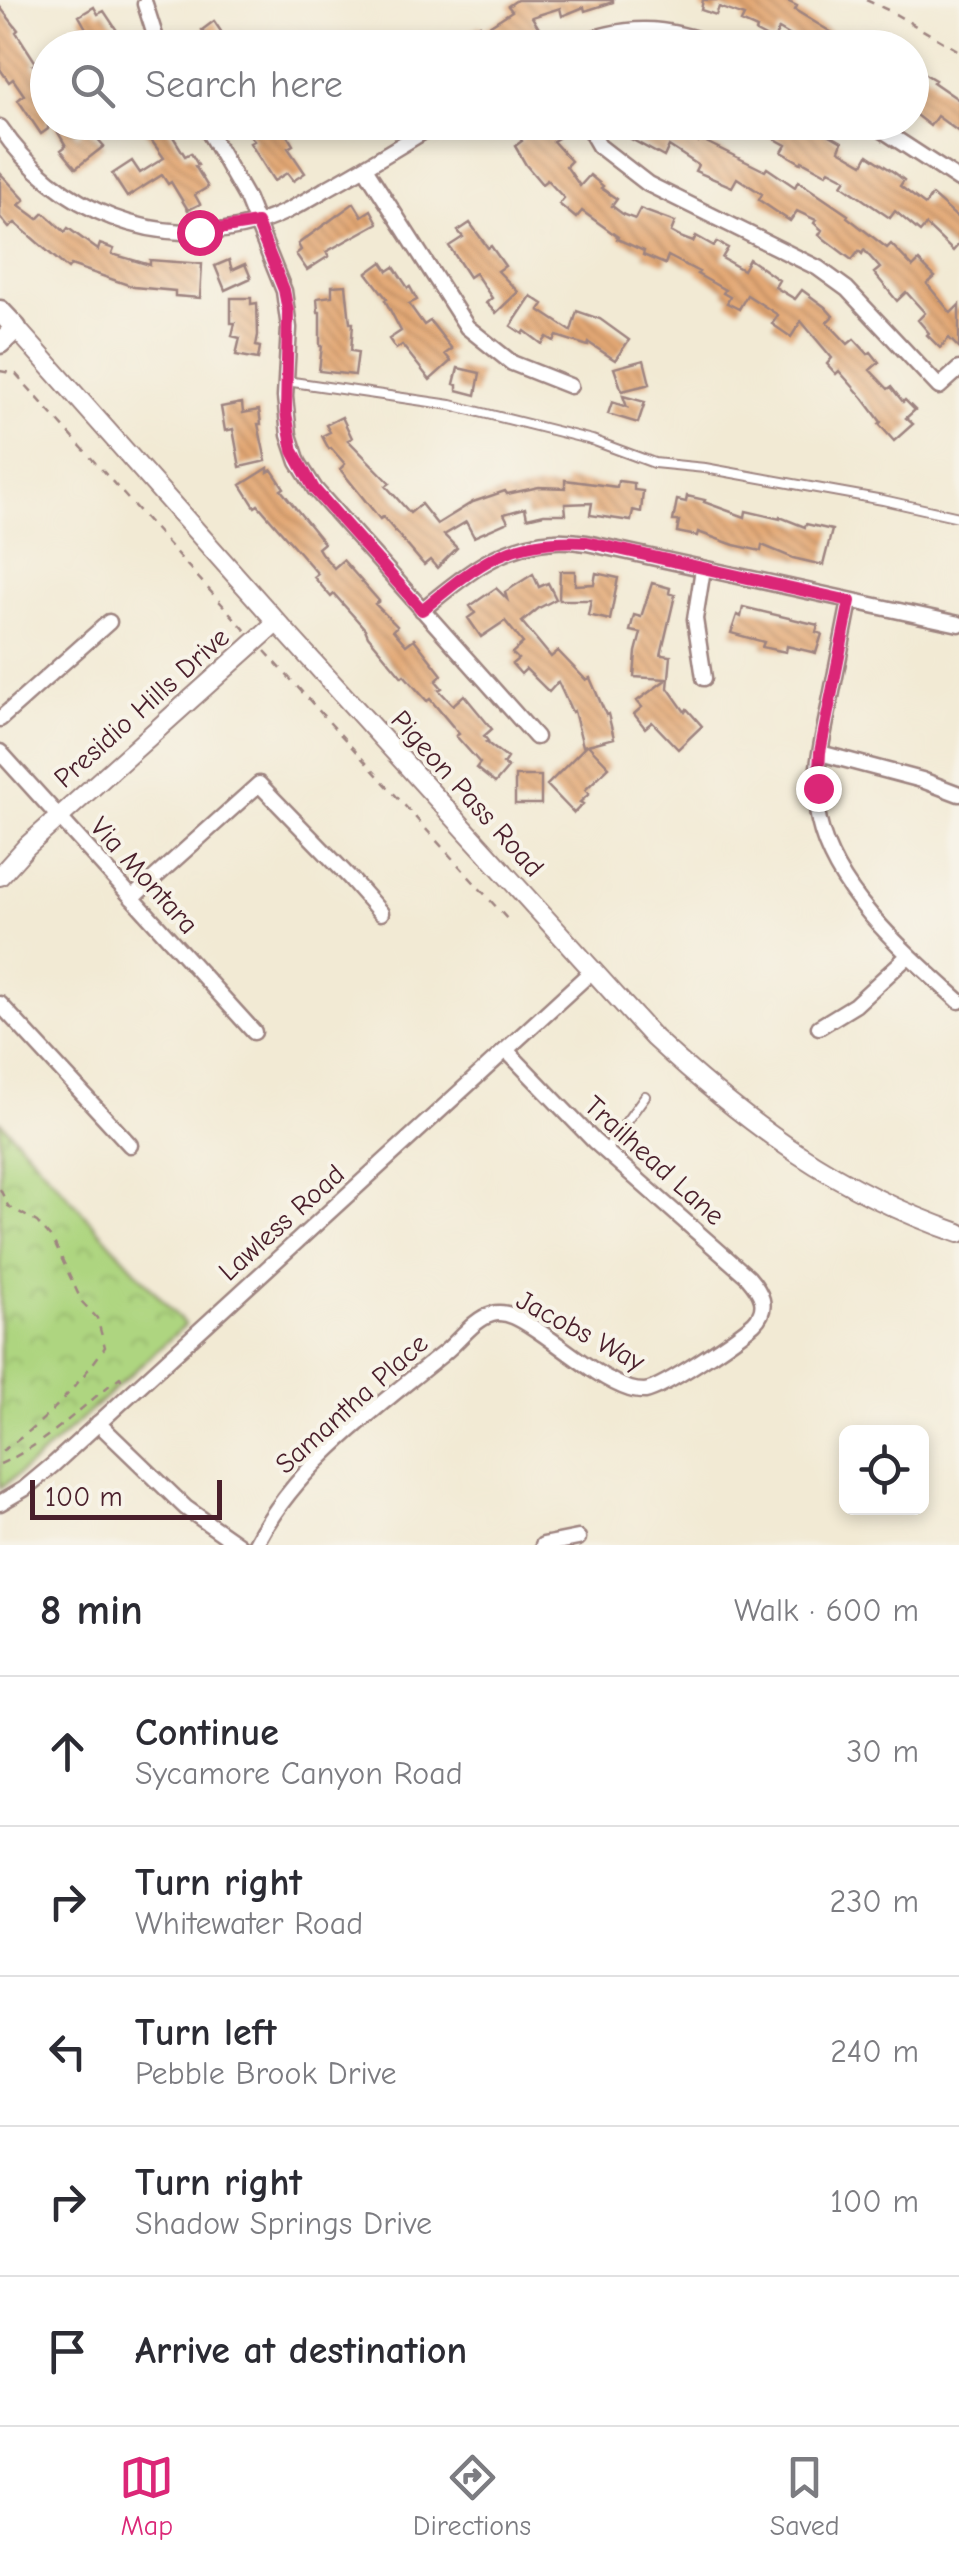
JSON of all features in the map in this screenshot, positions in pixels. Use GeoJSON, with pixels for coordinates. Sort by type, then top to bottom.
{"type":"FeatureCollection","features":[{"type":"Feature","properties":{"kind":"main road","name":"Pigeon Pass Road"},"geometry":{"type":"LineString","coordinates":[[0,312],[8,336]]}},
{"type":"Feature","properties":{"kind":"street"},"geometry":{"type":"LineString","coordinates":[[145,4],[153,30]]}},
{"type":"Feature","properties":{"kind":"street"},"geometry":{"type":"LineString","coordinates":[[0,127],[24,160],[62,191],[109,216],[175,232],[226,229],[286,212],[410,140]]}},
{"type":"Feature","properties":{"kind":"street"},"geometry":{"type":"LineString","coordinates":[[214,140],[237,179],[284,290],[288,311],[286,413],[293,451],[307,478],[536,736]]}},
{"type":"Feature","properties":{"kind":"street"},"geometry":{"type":"LineString","coordinates":[[595,140],[648,184],[818,268],[847,289],[939,387],[959,369]]}},
{"type":"Feature","properties":{"kind":"street"},"geometry":{"type":"LineString","coordinates":[[898,140],[959,180]]}},
{"type":"Feature","properties":{"kind":"street"},"geometry":{"type":"LineString","coordinates":[[365,168],[467,328],[512,362],[570,386]]}},
{"type":"Feature","properties":{"kind":"street","name":"Pigeon Pass Road"},"geometry":{"type":"LineString","coordinates":[[8,336],[277,622],[654,1038],[706,1086],[775,1140],[867,1194],[959,1233]]}},
{"type":"Feature","properties":{"kind":"street"},"geometry":{"type":"LineString","coordinates":[[422,610],[493,556],[554,540],[587,542],[959,624]]}},
{"type":"Feature","properties":{"kind":"street"},"geometry":{"type":"LineString","coordinates":[[703,569],[695,619],[704,678]]}},
{"type":"Feature","properties":{"kind":"street"},"geometry":{"type":"LineString","coordinates":[[850,601],[820,752],[818,819],[826,846],[845,881],[869,912],[959,1000]]}},
{"type":"Feature","properties":{"kind":"street"},"geometry":{"type":"LineString","coordinates":[[0,719],[109,622]]}},
{"type":"Feature","properties":{"kind":"street","name":"Presidio Hills Drive"},"geometry":{"type":"LineString","coordinates":[[0,876],[27,846],[277,622]]}},
{"type":"Feature","properties":{"kind":"street","name":"Via Montara"},"geometry":{"type":"LineString","coordinates":[[0,752],[254,1032]]}},
{"type":"Feature","properties":{"kind":"street"},"geometry":{"type":"LineString","coordinates":[[820,752],[959,794]]}},
{"type":"Feature","properties":{"kind":"street"},"geometry":{"type":"LineString","coordinates":[[132,898],[259,784],[380,913]]}},
{"type":"Feature","properties":{"kind":"street"},"geometry":{"type":"LineString","coordinates":[[819,1027],[856,1005],[909,954]]}},
{"type":"Feature","properties":{"kind":"street","name":"Lawless Road"},"geometry":{"type":"LineString","coordinates":[[0,1503],[24,1490],[592,971]]}},
{"type":"Feature","properties":{"kind":"street"},"geometry":{"type":"LineString","coordinates":[[0,1004],[130,1145]]}},
{"type":"Feature","properties":{"kind":"street","name":"Trailhead Lane"},"geometry":{"type":"LineString","coordinates":[[506,1050],[605,1151],[748,1277],[762,1297],[763,1309],[756,1320],[732,1340],[676,1376],[642,1392]]}},
{"type":"Feature","properties":{"kind":"street","name":"Jacobs Way"},"geometry":{"type":"LineString","coordinates":[[495,1313],[520,1319],[602,1374],[642,1392]]}},
{"type":"Feature","properties":{"kind":"street","name":"Samantha Place"},"geometry":{"type":"LineString","coordinates":[[255,1545],[286,1496],[341,1438],[482,1319],[495,1313]]}},
{"type":"Feature","properties":{"kind":"street"},"geometry":{"type":"LineString","coordinates":[[98,1423],[186,1508],[239,1545]]}},
{"type":"Feature","properties":{"kind":"street"},"geometry":{"type":"LineString","coordinates":[[542,1545],[578,1538]]}},
{"type":"Feature","properties":{"kind":"lane"},"geometry":{"type":"LineString","coordinates":[[286,381],[451,405],[574,435],[654,462],[882,500],[959,518]]}},
{"type":"Feature","properties":{"kind":"lane"},"geometry":{"type":"LineString","coordinates":[[605,1151],[645,1096]]}},
{"type":"Feature","properties":{"kind":"path"},"geometry":{"type":"LineString","coordinates":[[866,0],[923,30]]}},
{"type":"Feature","properties":{"kind":"path"},"geometry":{"type":"LineString","coordinates":[[929,34],[959,51]]}},
{"type":"Feature","properties":{"kind":"path"},"geometry":{"type":"LineString","coordinates":[[0,1189],[8,1206],[37,1222],[53,1240],[82,1302],[97,1318],[105,1347],[86,1374],[24,1437],[0,1452]]}},
{"type":"Feature","properties":{"kind":"path"},"geometry":{"type":"LineString","coordinates":[[0,1464],[49,1435],[120,1377],[123,1384]]}},
{"type":"Feature","properties":{"kind":"green space"},"geometry":{"type":"Polygon","coordinates":[[[0,1121],[185,1325],[33,1463],[0,1488],[0,1121]]]}},
{"type":"Feature","properties":{"kind":"building"},"geometry":{"type":"Polygon","coordinates":[[[517,0],[613,0],[562,16],[560,8],[532,17],[540,30],[483,30],[512,11],[508,6],[517,0]]]}},
{"type":"Feature","properties":{"kind":"building"},"geometry":{"type":"Polygon","coordinates":[[[703,0],[785,0],[828,30],[757,30],[741,22],[744,16],[719,7],[716,15],[701,10],[703,0]]]}},
{"type":"Feature","properties":{"kind":"building"},"geometry":{"type":"Polygon","coordinates":[[[0,7],[30,54],[30,118],[18,100],[24,95],[0,69],[0,7]]]}},
{"type":"Feature","properties":{"kind":"building"},"geometry":{"type":"Polygon","coordinates":[[[94,7],[98,14],[104,11],[117,30],[87,30],[79,16],[94,7]]]}},
{"type":"Feature","properties":{"kind":"building"},"geometry":{"type":"Polygon","coordinates":[[[214,21],[220,30],[202,30],[214,21]]]}},
{"type":"Feature","properties":{"kind":"building"},"geometry":{"type":"Polygon","coordinates":[[[929,76],[959,100],[959,132],[937,116],[930,126],[929,76]]]}},
{"type":"Feature","properties":{"kind":"building"},"geometry":{"type":"Polygon","coordinates":[[[62,140],[99,140],[104,146],[76,168],[61,150],[66,146],[62,140]]]}},
{"type":"Feature","properties":{"kind":"building"},"geometry":{"type":"Polygon","coordinates":[[[151,140],[175,140],[185,156],[191,153],[208,187],[195,195],[200,204],[188,210],[171,182],[168,184],[162,175],[127,197],[112,174],[132,161],[140,173],[164,158],[151,140]]]}},
{"type":"Feature","properties":{"kind":"building"},"geometry":{"type":"Polygon","coordinates":[[[290,140],[293,145],[288,148],[305,173],[293,181],[287,173],[274,181],[250,143],[290,140]]]}},
{"type":"Feature","properties":{"kind":"building"},"geometry":{"type":"Polygon","coordinates":[[[555,140],[571,161],[566,166],[580,186],[590,175],[617,199],[612,206],[624,215],[635,219],[640,209],[675,222],[671,232],[693,242],[696,236],[714,246],[717,242],[728,248],[722,258],[743,270],[749,259],[779,280],[775,287],[795,299],[802,290],[833,316],[827,322],[848,344],[854,339],[868,354],[871,352],[879,362],[870,370],[915,410],[906,418],[913,424],[894,441],[863,398],[839,371],[836,374],[827,364],[832,358],[801,321],[791,337],[772,324],[778,315],[747,295],[739,309],[727,303],[730,297],[723,293],[725,290],[699,272],[668,256],[665,264],[643,255],[644,251],[617,239],[582,211],[576,218],[559,204],[564,198],[547,180],[542,184],[526,165],[515,146],[522,141],[555,140]]]}},
{"type":"Feature","properties":{"kind":"building"},"geometry":{"type":"Polygon","coordinates":[[[633,140],[702,140],[765,171],[767,168],[795,187],[798,181],[887,248],[891,244],[913,267],[919,261],[935,277],[927,284],[951,313],[959,305],[959,348],[949,338],[940,348],[927,335],[918,320],[925,313],[906,292],[897,301],[874,273],[880,268],[864,250],[852,260],[819,235],[822,230],[814,223],[816,220],[797,211],[790,221],[759,200],[762,194],[737,178],[732,187],[695,171],[698,165],[669,146],[664,157],[633,140]]]}},
{"type":"Feature","properties":{"kind":"building"},"geometry":{"type":"Polygon","coordinates":[[[777,140],[838,140],[842,142],[839,150],[863,164],[868,155],[904,180],[900,186],[925,205],[932,195],[959,219],[959,244],[953,251],[926,225],[920,232],[895,211],[890,218],[842,185],[846,179],[829,170],[826,174],[782,152],[786,145],[777,140]]]}},
{"type":"Feature","properties":{"kind":"building"},"geometry":{"type":"Polygon","coordinates":[[[0,173],[25,200],[19,205],[38,219],[44,213],[65,232],[68,228],[98,250],[100,244],[114,249],[112,254],[150,265],[150,260],[202,264],[200,298],[134,287],[71,265],[68,269],[15,223],[9,228],[0,217],[0,173]]]}},
{"type":"Feature","properties":{"kind":"building"},"geometry":{"type":"Polygon","coordinates":[[[354,203],[362,216],[371,210],[378,223],[326,252],[329,256],[307,270],[296,254],[301,250],[298,244],[354,203]]]}},
{"type":"Feature","properties":{"kind":"building"},"geometry":{"type":"Polygon","coordinates":[[[470,223],[505,266],[498,271],[518,292],[496,313],[486,303],[492,298],[475,273],[469,277],[449,246],[463,237],[458,231],[470,223]]]}},
{"type":"Feature","properties":{"kind":"building"},"geometry":{"type":"Polygon","coordinates":[[[229,260],[232,270],[245,264],[251,278],[225,290],[215,266],[229,260]]]}},
{"type":"Feature","properties":{"kind":"building"},"geometry":{"type":"Polygon","coordinates":[[[382,262],[388,271],[394,267],[410,287],[417,300],[409,304],[424,325],[430,321],[452,349],[445,354],[451,361],[430,380],[402,345],[396,349],[389,339],[401,331],[387,299],[367,273],[382,262]]]}},
{"type":"Feature","properties":{"kind":"building"},"geometry":{"type":"Polygon","coordinates":[[[346,285],[353,323],[351,351],[358,352],[355,375],[319,371],[322,346],[317,298],[332,296],[332,286],[346,285]]]}},
{"type":"Feature","properties":{"kind":"building"},"geometry":{"type":"Polygon","coordinates":[[[531,296],[543,304],[539,310],[571,331],[577,311],[600,319],[629,340],[615,360],[589,343],[588,346],[557,336],[554,341],[547,337],[542,344],[511,326],[531,296]]]}},
{"type":"Feature","properties":{"kind":"building"},"geometry":{"type":"Polygon","coordinates":[[[231,298],[251,298],[251,304],[257,303],[258,359],[236,355],[240,338],[232,336],[235,323],[231,323],[231,298]]]}},
{"type":"Feature","properties":{"kind":"building"},"geometry":{"type":"Polygon","coordinates":[[[644,360],[650,384],[622,391],[614,368],[644,360]]]}},
{"type":"Feature","properties":{"kind":"building"},"geometry":{"type":"Polygon","coordinates":[[[458,368],[480,373],[476,395],[457,390],[454,384],[458,368]]]}},
{"type":"Feature","properties":{"kind":"building"},"geometry":{"type":"Polygon","coordinates":[[[623,396],[645,402],[638,423],[608,414],[612,402],[627,407],[623,396]]]}},
{"type":"Feature","properties":{"kind":"building"},"geometry":{"type":"Polygon","coordinates":[[[242,403],[243,413],[259,410],[266,461],[240,467],[233,429],[225,431],[221,407],[242,403]]]}},
{"type":"Feature","properties":{"kind":"building"},"geometry":{"type":"Polygon","coordinates":[[[342,417],[352,438],[348,440],[390,483],[386,486],[410,513],[421,504],[437,524],[473,502],[505,491],[507,494],[539,487],[565,488],[565,480],[617,487],[618,481],[634,483],[634,490],[643,491],[641,512],[633,510],[631,521],[590,515],[592,503],[565,504],[566,514],[527,518],[525,508],[504,514],[508,522],[474,537],[466,522],[444,535],[457,548],[437,568],[430,560],[424,565],[340,469],[345,464],[322,436],[330,432],[326,425],[342,417]]]}},
{"type":"Feature","properties":{"kind":"building"},"geometry":{"type":"Polygon","coordinates":[[[268,468],[324,543],[318,548],[321,553],[334,568],[343,560],[379,601],[375,604],[397,626],[393,630],[406,645],[414,639],[442,675],[436,681],[442,688],[439,690],[453,705],[464,695],[492,729],[484,736],[486,742],[507,758],[503,764],[508,768],[495,783],[476,768],[480,763],[430,699],[427,701],[402,677],[365,629],[314,577],[318,574],[258,505],[255,507],[241,485],[268,468]]]}},
{"type":"Feature","properties":{"kind":"building"},"geometry":{"type":"Polygon","coordinates":[[[687,496],[745,517],[746,511],[832,530],[823,565],[762,545],[761,551],[698,532],[697,536],[677,532],[679,521],[673,521],[677,500],[686,502],[687,496]]]}},
{"type":"Feature","properties":{"kind":"building"},"geometry":{"type":"Polygon","coordinates":[[[560,571],[575,571],[575,585],[594,584],[596,573],[618,578],[610,620],[588,615],[591,600],[559,600],[560,571]]]}},
{"type":"Feature","properties":{"kind":"building"},"geometry":{"type":"Polygon","coordinates":[[[533,574],[539,587],[548,583],[556,599],[522,622],[551,657],[558,651],[586,680],[590,678],[608,714],[614,738],[588,745],[609,767],[585,790],[589,794],[574,813],[547,785],[587,745],[583,746],[574,711],[558,682],[549,692],[526,669],[521,674],[512,664],[518,659],[512,653],[523,643],[505,621],[481,637],[468,618],[475,613],[470,606],[496,588],[507,599],[505,592],[533,574]]]}},
{"type":"Feature","properties":{"kind":"building"},"geometry":{"type":"Polygon","coordinates":[[[652,583],[670,588],[669,593],[675,595],[661,655],[671,656],[668,688],[685,712],[687,709],[702,726],[678,749],[652,722],[645,728],[634,714],[642,707],[637,701],[667,679],[634,677],[641,633],[630,631],[634,615],[641,617],[652,583]]]}},
{"type":"Feature","properties":{"kind":"building"},"geometry":{"type":"Polygon","coordinates":[[[743,607],[818,625],[816,632],[822,634],[816,653],[787,646],[786,652],[762,647],[764,642],[731,633],[743,607]]]}},
{"type":"Feature","properties":{"kind":"building"},"geometry":{"type":"Polygon","coordinates":[[[515,776],[541,776],[541,804],[515,804],[515,776]]]}},
{"type":"Feature","properties":{"kind":"route"},"geometry":{"type":"LineString","coordinates":[[199,232],[257,223],[284,290],[288,311],[286,413],[293,451],[314,489],[422,610],[493,556],[554,540],[587,542],[850,601],[820,752],[818,788]]}}]}
